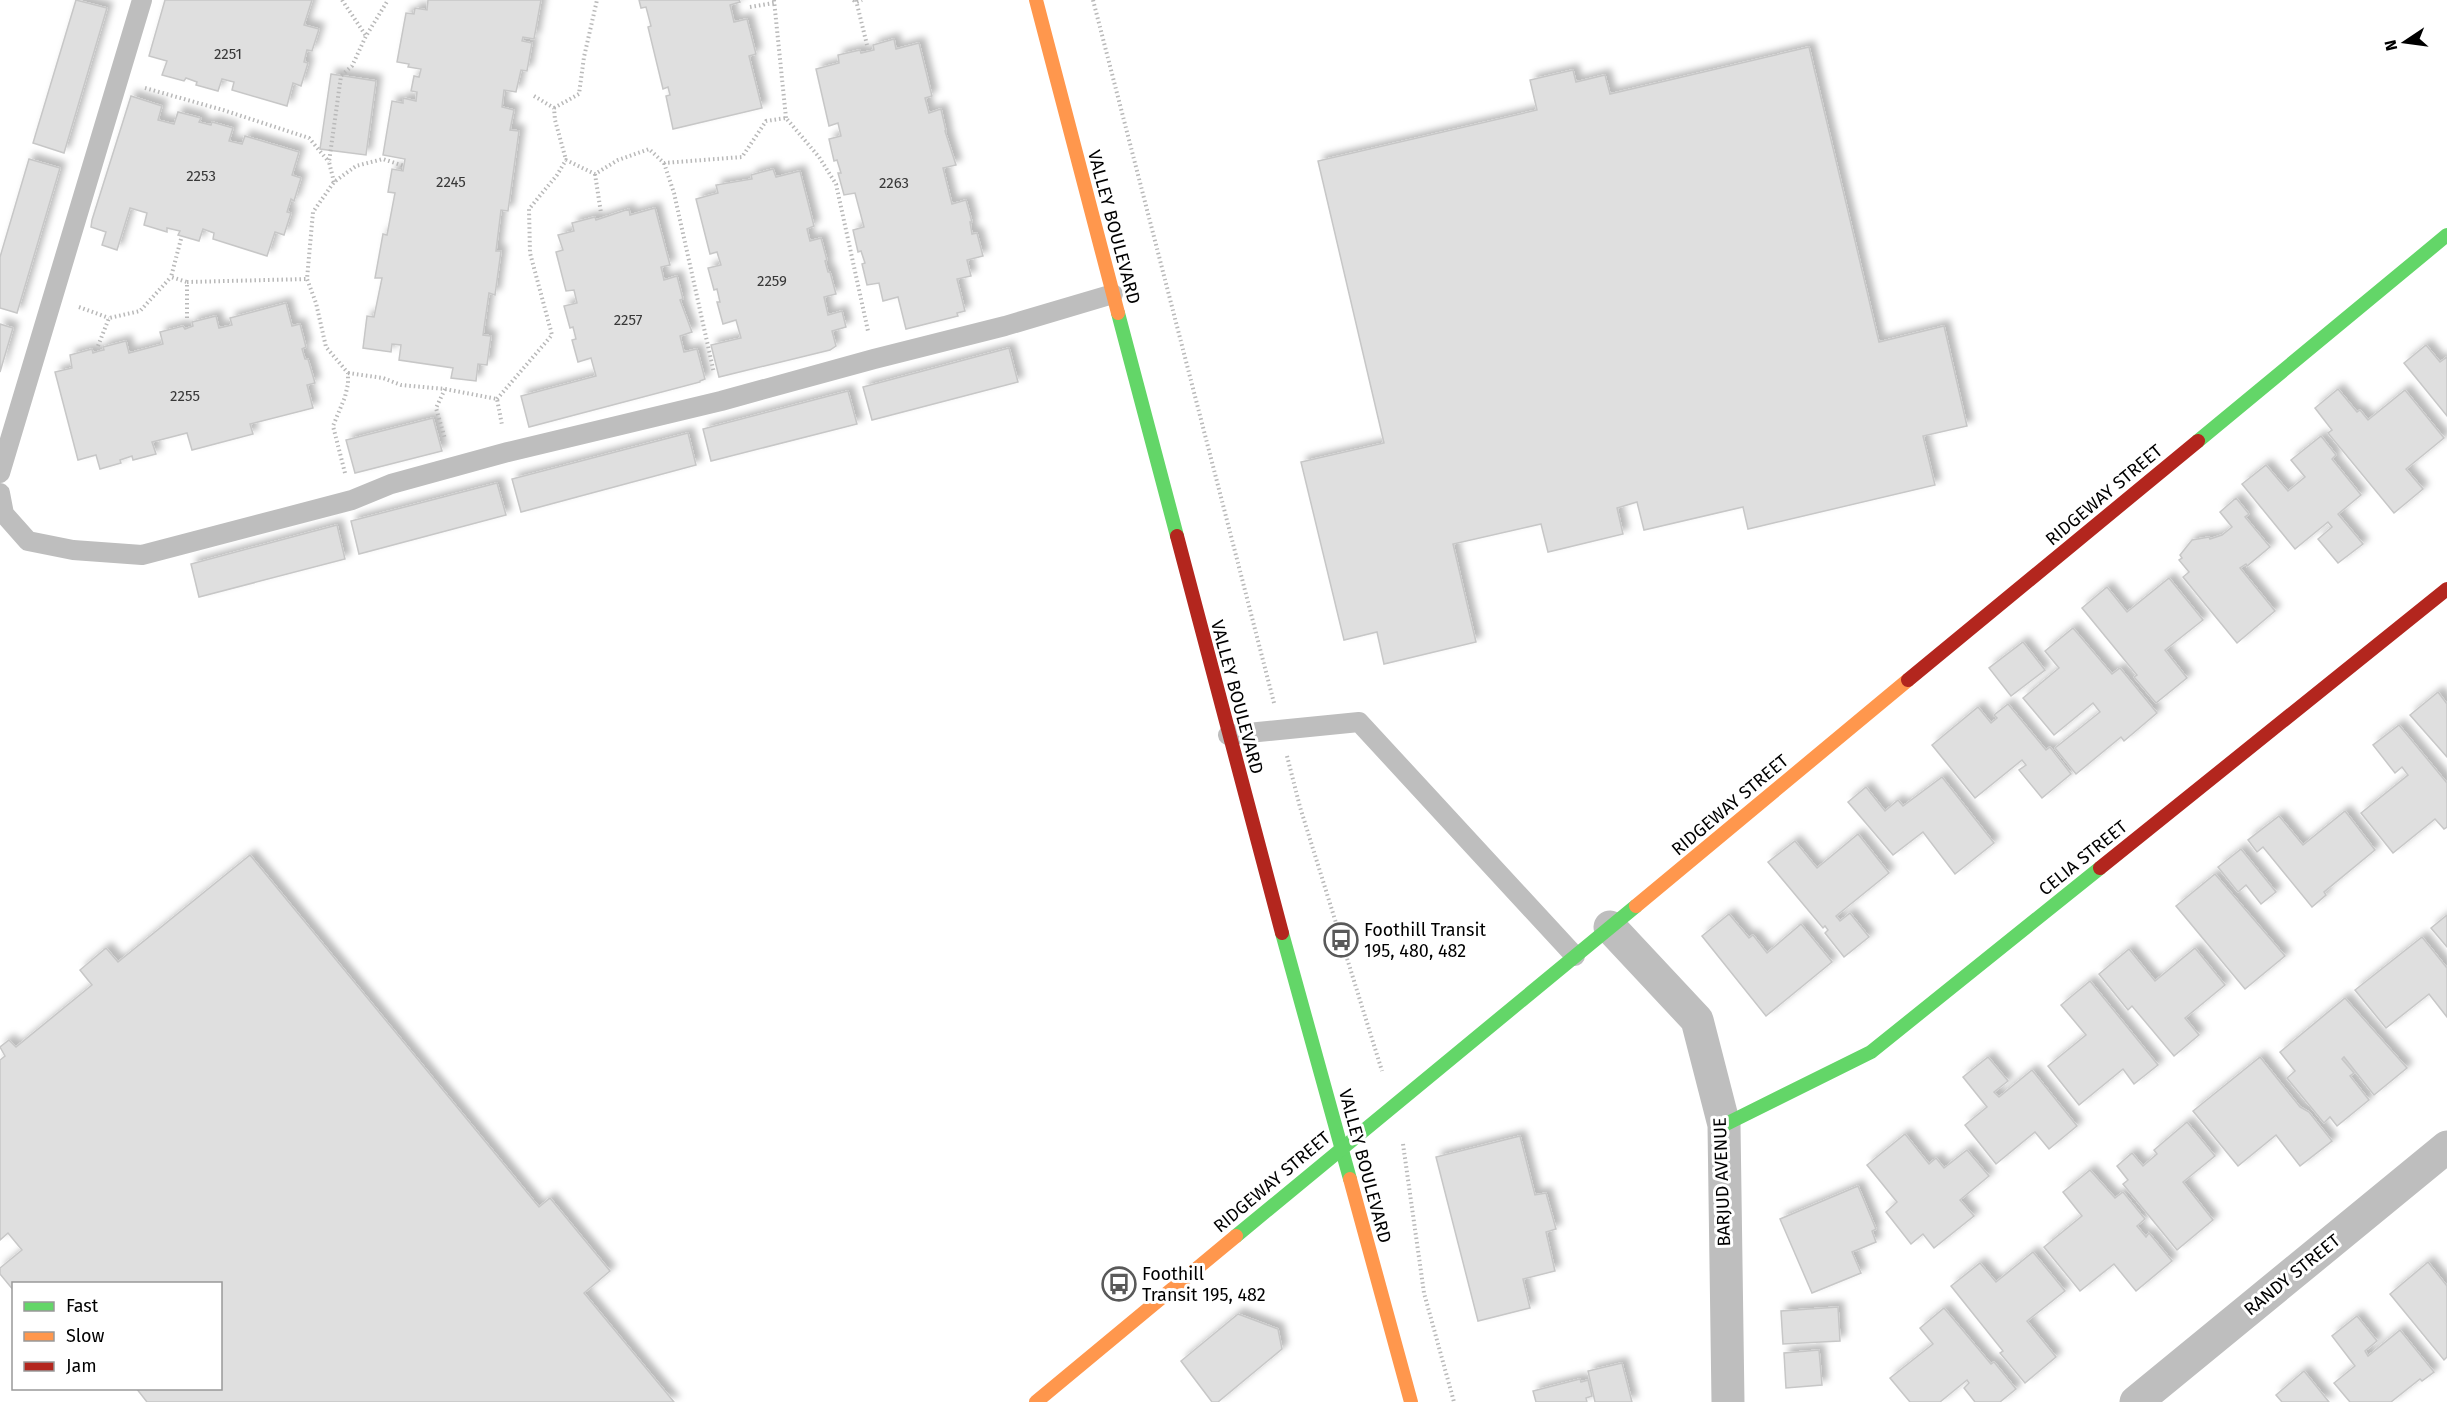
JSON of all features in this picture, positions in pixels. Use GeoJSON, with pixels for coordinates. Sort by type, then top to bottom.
{"type":"FeatureCollection","features":[{"type":"Feature","properties":{"kind":"street","name":"VALLEY BOULEVARD"},"geometry":{"type":"LineString","coordinates":[[1036,0],[1228,735],[1411,1402]]}},
{"type":"Feature","properties":{"kind":"street","name":"RIDGEWAY STREET"},"geometry":{"type":"LineString","coordinates":[[1046,1399],[1341,1148],[2447,235]]}},
{"type":"Feature","properties":{"kind":"street","name":"CELIA STREET"},"geometry":{"type":"LineString","coordinates":[[1724,1125],[1871,1052],[2447,589]]}},
{"type":"Feature","properties":{"kind":"street","name":"BARJUD AVENUE"},"geometry":{"type":"LineString","coordinates":[[1610,927],[1697,1020],[1724,1125],[1728,1402]]}},
{"type":"Feature","properties":{"kind":"street","name":"RANDY STREET"},"geometry":{"type":"LineString","coordinates":[[2136,1402],[2447,1147]]}},
{"type":"Feature","properties":{"kind":"lane"},"geometry":{"type":"LineString","coordinates":[[0,473],[142,0]]}},
{"type":"Feature","properties":{"kind":"lane"},"geometry":{"type":"LineString","coordinates":[[0,493],[4,514],[28,541],[73,550],[141,555],[352,500],[391,484],[508,452],[720,401],[874,358],[1005,326],[1113,294]]}},
{"type":"Feature","properties":{"kind":"lane"},"geometry":{"type":"LineString","coordinates":[[1228,735],[1359,722],[1575,956]]}},
{"type":"Feature","properties":{"kind":"path"},"geometry":{"type":"LineString","coordinates":[[342,0],[366,36]]}},
{"type":"Feature","properties":{"kind":"path"},"geometry":{"type":"LineString","coordinates":[[334,182],[329,162],[340,76],[352,66],[366,36],[388,0]]}},
{"type":"Feature","properties":{"kind":"path"},"geometry":{"type":"LineString","coordinates":[[554,108],[579,94],[584,57],[597,0]]}},
{"type":"Feature","properties":{"kind":"path"},"geometry":{"type":"LineString","coordinates":[[862,0],[855,1],[867,45]]}},
{"type":"Feature","properties":{"kind":"path"},"geometry":{"type":"LineString","coordinates":[[1093,0],[1300,807],[1402,1139],[1424,1293],[1455,1402]]}},
{"type":"Feature","properties":{"kind":"path"},"geometry":{"type":"LineString","coordinates":[[750,7],[775,1],[786,118],[819,157],[836,184],[874,358]]}},
{"type":"Feature","properties":{"kind":"path"},"geometry":{"type":"LineString","coordinates":[[117,80],[223,110],[309,138],[329,162]]}},
{"type":"Feature","properties":{"kind":"path"},"geometry":{"type":"LineString","coordinates":[[534,96],[554,108]]}},
{"type":"Feature","properties":{"kind":"path"},"geometry":{"type":"LineString","coordinates":[[497,399],[552,335],[530,253],[529,209],[557,176],[566,160],[554,108]]}},
{"type":"Feature","properties":{"kind":"path"},"geometry":{"type":"LineString","coordinates":[[664,163],[742,157],[766,122],[786,118]]}},
{"type":"Feature","properties":{"kind":"path"},"geometry":{"type":"LineString","coordinates":[[595,174],[618,160],[649,149],[664,163],[674,193],[720,401]]}},
{"type":"Feature","properties":{"kind":"path"},"geometry":{"type":"LineString","coordinates":[[352,500],[333,426],[345,397],[348,373],[326,347],[316,303],[307,279],[313,212],[334,182],[356,166],[383,159],[404,166]]}},
{"type":"Feature","properties":{"kind":"path"},"geometry":{"type":"LineString","coordinates":[[566,160],[595,174]]}},
{"type":"Feature","properties":{"kind":"path"},"geometry":{"type":"LineString","coordinates":[[595,174],[601,213]]}},
{"type":"Feature","properties":{"kind":"path"},"geometry":{"type":"LineString","coordinates":[[98,346],[109,318],[140,311],[171,277],[181,239]]}},
{"type":"Feature","properties":{"kind":"path"},"geometry":{"type":"LineString","coordinates":[[171,277],[188,282],[307,279]]}},
{"type":"Feature","properties":{"kind":"path"},"geometry":{"type":"LineString","coordinates":[[187,318],[188,282]]}},
{"type":"Feature","properties":{"kind":"path"},"geometry":{"type":"LineString","coordinates":[[348,373],[383,378],[401,385],[445,389],[497,399]]}},
{"type":"Feature","properties":{"kind":"path"},"geometry":{"type":"LineString","coordinates":[[445,389],[436,408],[453,468]]}},
{"type":"Feature","properties":{"kind":"path"},"geometry":{"type":"LineString","coordinates":[[497,399],[508,452]]}},
{"type":"Feature","properties":{"kind":"building"},"geometry":{"type":"Polygon","coordinates":[[[76,0],[107,8],[64,153],[33,143],[76,0]]]}},
{"type":"Feature","properties":{"kind":"building"},"geometry":{"type":"Polygon","coordinates":[[[165,0],[312,0],[304,25],[319,29],[312,51],[307,50],[304,62],[308,63],[301,86],[293,83],[287,106],[232,90],[234,82],[222,79],[218,91],[196,85],[197,82],[186,78],[184,81],[162,75],[167,61],[149,56],[165,0]]]}},
{"type":"Feature","properties":{"kind":"building"},"geometry":{"type":"Polygon","coordinates":[[[428,0],[541,0],[534,39],[523,37],[522,41],[532,43],[527,71],[521,70],[516,92],[504,90],[502,107],[514,110],[510,130],[519,131],[508,211],[501,210],[496,251],[501,251],[495,295],[489,293],[483,335],[491,336],[487,365],[478,364],[476,381],[451,378],[453,368],[399,360],[401,345],[392,344],[391,352],[363,348],[367,316],[374,317],[382,278],[375,278],[383,234],[387,235],[395,193],[388,192],[392,169],[403,171],[405,159],[383,155],[392,101],[403,103],[403,98],[416,101],[417,92],[411,91],[414,76],[419,77],[421,69],[397,62],[406,13],[414,14],[415,8],[427,10],[428,0]]]}},
{"type":"Feature","properties":{"kind":"building"},"geometry":{"type":"Polygon","coordinates":[[[639,0],[739,0],[740,2],[730,5],[734,22],[747,19],[756,54],[749,56],[762,108],[673,129],[666,96],[670,95],[668,87],[663,89],[648,27],[651,26],[646,7],[641,8],[639,0]]]}},
{"type":"Feature","properties":{"kind":"building"},"geometry":{"type":"Polygon","coordinates":[[[894,39],[896,49],[919,43],[932,96],[925,98],[929,113],[941,109],[945,131],[956,165],[943,168],[952,204],[966,200],[972,222],[970,222],[972,234],[977,233],[983,256],[967,260],[971,276],[957,279],[965,311],[957,313],[958,316],[906,329],[898,297],[883,301],[879,283],[867,285],[862,264],[865,263],[861,251],[858,252],[853,230],[864,227],[855,193],[844,195],[838,173],[841,173],[837,160],[834,161],[829,139],[841,136],[838,123],[829,126],[816,69],[839,63],[838,55],[860,50],[861,53],[874,50],[873,45],[894,39]]]}},
{"type":"Feature","properties":{"kind":"building"},"geometry":{"type":"Polygon","coordinates":[[[1809,47],[1879,342],[1944,326],[1967,426],[1923,436],[1935,485],[1748,529],[1743,507],[1644,530],[1637,502],[1617,508],[1623,534],[1548,552],[1541,524],[1453,544],[1476,642],[1384,664],[1377,632],[1344,640],[1301,462],[1384,443],[1318,161],[1537,110],[1530,80],[1573,70],[1576,82],[1605,75],[1610,94],[1809,47]]]}},
{"type":"Feature","properties":{"kind":"building"},"geometry":{"type":"Polygon","coordinates":[[[331,74],[376,81],[366,155],[320,149],[331,74]]]}},
{"type":"Feature","properties":{"kind":"building"},"geometry":{"type":"Polygon","coordinates":[[[131,96],[162,106],[158,120],[174,124],[178,112],[201,118],[199,122],[211,125],[212,122],[233,128],[229,141],[242,144],[245,136],[299,152],[292,175],[301,178],[294,201],[291,199],[287,212],[291,213],[284,235],[275,232],[267,256],[213,239],[214,233],[203,229],[199,241],[178,235],[180,231],[167,228],[167,232],[144,225],[147,213],[130,208],[117,250],[102,245],[106,232],[91,227],[92,220],[131,96]]]}},
{"type":"Feature","properties":{"kind":"building"},"geometry":{"type":"Polygon","coordinates":[[[29,159],[60,168],[17,313],[0,308],[0,257],[29,159]]]}},
{"type":"Feature","properties":{"kind":"building"},"geometry":{"type":"Polygon","coordinates":[[[773,169],[776,177],[800,171],[814,226],[807,229],[810,241],[821,238],[827,260],[825,261],[836,294],[824,297],[828,315],[842,311],[846,327],[832,331],[836,346],[830,350],[719,377],[711,345],[741,338],[736,320],[723,324],[717,302],[720,302],[717,289],[714,290],[708,268],[721,265],[717,252],[710,254],[696,199],[718,193],[716,185],[752,179],[751,175],[773,169]]]}},
{"type":"Feature","properties":{"kind":"building"},"geometry":{"type":"Polygon","coordinates":[[[655,208],[670,265],[661,267],[664,280],[677,276],[683,299],[680,300],[692,332],[680,336],[684,352],[697,349],[705,379],[529,427],[521,396],[596,376],[591,358],[578,362],[572,340],[576,339],[573,327],[570,328],[564,306],[577,303],[574,290],[566,291],[556,252],[563,250],[558,235],[574,231],[572,223],[595,217],[596,220],[629,209],[630,215],[655,208]]]}},
{"type":"Feature","properties":{"kind":"building"},"geometry":{"type":"Polygon","coordinates":[[[286,303],[292,326],[300,324],[306,347],[302,349],[305,359],[308,359],[315,383],[307,385],[313,408],[250,424],[253,434],[192,450],[187,433],[152,442],[156,454],[133,460],[132,456],[120,460],[121,463],[100,469],[96,455],[78,460],[55,372],[72,368],[70,355],[92,349],[93,353],[104,350],[103,347],[126,341],[129,353],[163,344],[160,332],[183,326],[185,329],[193,326],[192,322],[216,316],[219,328],[232,325],[230,318],[286,303]]]}},
{"type":"Feature","properties":{"kind":"building"},"geometry":{"type":"Polygon","coordinates":[[[0,324],[13,328],[0,372],[0,324]]]}},
{"type":"Feature","properties":{"kind":"building"},"geometry":{"type":"Polygon","coordinates":[[[2426,345],[2440,362],[2447,357],[2447,416],[2404,363],[2426,345]]]}},
{"type":"Feature","properties":{"kind":"building"},"geometry":{"type":"Polygon","coordinates":[[[1009,348],[1018,382],[872,420],[863,387],[1009,348]]]}},
{"type":"Feature","properties":{"kind":"building"},"geometry":{"type":"Polygon","coordinates":[[[2338,389],[2357,412],[2360,410],[2368,420],[2405,390],[2444,438],[2406,469],[2423,489],[2394,513],[2328,433],[2332,430],[2315,408],[2338,389]]]}},
{"type":"Feature","properties":{"kind":"building"},"geometry":{"type":"Polygon","coordinates":[[[848,391],[857,424],[711,461],[703,429],[848,391]]]}},
{"type":"Feature","properties":{"kind":"building"},"geometry":{"type":"Polygon","coordinates":[[[433,418],[442,451],[355,473],[346,440],[433,418]]]}},
{"type":"Feature","properties":{"kind":"building"},"geometry":{"type":"Polygon","coordinates":[[[688,433],[696,465],[521,512],[512,479],[688,433]]]}},
{"type":"Feature","properties":{"kind":"building"},"geometry":{"type":"Polygon","coordinates":[[[2321,436],[2336,455],[2332,459],[2361,495],[2338,514],[2363,544],[2338,563],[2318,539],[2332,527],[2328,522],[2295,549],[2242,484],[2266,465],[2288,491],[2305,477],[2291,460],[2321,436]]]}},
{"type":"Feature","properties":{"kind":"building"},"geometry":{"type":"Polygon","coordinates":[[[497,483],[506,515],[359,554],[351,521],[497,483]]]}},
{"type":"Feature","properties":{"kind":"building"},"geometry":{"type":"Polygon","coordinates":[[[2236,498],[2249,514],[2245,517],[2270,547],[2247,566],[2246,564],[2240,568],[2275,611],[2237,643],[2183,577],[2189,572],[2179,560],[2182,558],[2180,555],[2192,540],[2209,537],[2210,539],[2222,535],[2232,527],[2220,512],[2236,498]]]}},
{"type":"Feature","properties":{"kind":"building"},"geometry":{"type":"Polygon","coordinates":[[[337,525],[345,559],[199,597],[191,564],[337,525]]]}},
{"type":"Feature","properties":{"kind":"building"},"geometry":{"type":"Polygon","coordinates":[[[2169,578],[2203,620],[2165,650],[2187,678],[2156,703],[2134,677],[2137,675],[2082,608],[2107,587],[2127,612],[2169,578]]]}},
{"type":"Feature","properties":{"kind":"building"},"geometry":{"type":"Polygon","coordinates":[[[2073,628],[2112,674],[2120,668],[2157,713],[2124,741],[2121,737],[2076,774],[2055,748],[2100,712],[2093,703],[2054,735],[2023,698],[2059,668],[2045,651],[2073,628]]]}},
{"type":"Feature","properties":{"kind":"building"},"geometry":{"type":"Polygon","coordinates":[[[2023,642],[2045,670],[2011,696],[1989,668],[2023,642]]]}},
{"type":"Feature","properties":{"kind":"building"},"geometry":{"type":"Polygon","coordinates":[[[2438,692],[2447,704],[2447,757],[2410,715],[2438,692]]]}},
{"type":"Feature","properties":{"kind":"building"},"geometry":{"type":"Polygon","coordinates":[[[2008,704],[2046,750],[2050,747],[2071,774],[2042,798],[2019,770],[2026,765],[2022,760],[1975,798],[1932,745],[1978,707],[1991,723],[1997,718],[1994,715],[2008,704]]]}},
{"type":"Feature","properties":{"kind":"building"},"geometry":{"type":"Polygon","coordinates":[[[2399,725],[2447,783],[2447,827],[2444,829],[2435,819],[2393,853],[2361,813],[2408,775],[2402,767],[2395,773],[2373,745],[2399,725]]]}},
{"type":"Feature","properties":{"kind":"building"},"geometry":{"type":"Polygon","coordinates":[[[1942,777],[1994,843],[1955,874],[1923,832],[1893,855],[1848,802],[1866,787],[1885,811],[1898,800],[1903,806],[1942,777]]]}},
{"type":"Feature","properties":{"kind":"building"},"geometry":{"type":"Polygon","coordinates":[[[2345,811],[2375,850],[2324,892],[2326,895],[2312,907],[2263,847],[2257,852],[2248,840],[2279,816],[2303,845],[2345,811]]]}},
{"type":"Feature","properties":{"kind":"building"},"geometry":{"type":"Polygon","coordinates":[[[1858,834],[1889,873],[1836,916],[1840,921],[1850,913],[1869,937],[1844,957],[1825,933],[1828,930],[1825,926],[1823,928],[1768,862],[1795,841],[1817,868],[1858,834]]]}},
{"type":"Feature","properties":{"kind":"building"},"geometry":{"type":"Polygon","coordinates":[[[2241,849],[2276,892],[2261,904],[2246,885],[2238,892],[2218,867],[2241,849]]]}},
{"type":"Feature","properties":{"kind":"building"},"geometry":{"type":"Polygon","coordinates":[[[250,855],[539,1207],[550,1198],[610,1271],[584,1293],[674,1402],[147,1402],[138,1390],[222,1390],[222,1282],[12,1282],[12,1289],[0,1274],[0,1268],[22,1250],[8,1233],[0,1240],[0,1060],[5,1056],[0,1047],[9,1040],[16,1047],[92,985],[80,970],[106,948],[118,962],[250,855]]]}},
{"type":"Feature","properties":{"kind":"building"},"geometry":{"type":"Polygon","coordinates":[[[2215,874],[2285,956],[2245,989],[2176,906],[2215,874]]]}},
{"type":"Feature","properties":{"kind":"building"},"geometry":{"type":"Polygon","coordinates":[[[1729,914],[1749,938],[1753,935],[1767,953],[1801,924],[1832,962],[1766,1016],[1702,936],[1729,914]]]}},
{"type":"Feature","properties":{"kind":"building"},"geometry":{"type":"Polygon","coordinates":[[[2447,915],[2447,947],[2431,928],[2447,915]]]}},
{"type":"Feature","properties":{"kind":"building"},"geometry":{"type":"Polygon","coordinates":[[[2422,937],[2447,968],[2447,1017],[2429,994],[2386,1028],[2355,990],[2422,937]]]}},
{"type":"Feature","properties":{"kind":"building"},"geometry":{"type":"Polygon","coordinates":[[[2195,948],[2225,985],[2185,1018],[2199,1035],[2174,1056],[2132,1006],[2128,1010],[2099,974],[2129,949],[2155,981],[2195,948]]]}},
{"type":"Feature","properties":{"kind":"building"},"geometry":{"type":"Polygon","coordinates":[[[2090,981],[2158,1065],[2134,1084],[2123,1069],[2079,1105],[2048,1066],[2086,1035],[2061,1005],[2090,981]]]}},
{"type":"Feature","properties":{"kind":"building"},"geometry":{"type":"Polygon","coordinates":[[[2345,998],[2407,1068],[2374,1095],[2344,1057],[2342,1059],[2354,1073],[2350,1076],[2369,1100],[2337,1126],[2330,1117],[2324,1123],[2287,1078],[2295,1071],[2280,1052],[2345,998]]]}},
{"type":"Feature","properties":{"kind":"building"},"geometry":{"type":"Polygon","coordinates":[[[1988,1057],[2008,1081],[1994,1092],[1999,1097],[2032,1070],[2077,1126],[2049,1149],[2035,1132],[1996,1164],[1965,1125],[1987,1107],[1963,1077],[1988,1057]]]}},
{"type":"Feature","properties":{"kind":"building"},"geometry":{"type":"Polygon","coordinates":[[[2260,1057],[2300,1107],[2309,1112],[2332,1141],[2300,1166],[2276,1135],[2238,1166],[2193,1111],[2260,1057]]]}},
{"type":"Feature","properties":{"kind":"building"},"geometry":{"type":"Polygon","coordinates":[[[2187,1122],[2215,1156],[2183,1182],[2213,1220],[2177,1250],[2123,1184],[2128,1180],[2117,1166],[2132,1153],[2143,1166],[2157,1154],[2154,1150],[2187,1122]]]}},
{"type":"Feature","properties":{"kind":"building"},"geometry":{"type":"Polygon","coordinates":[[[1905,1134],[1929,1164],[1936,1158],[1944,1168],[1967,1150],[1989,1176],[1960,1200],[1974,1216],[1934,1248],[1923,1234],[1911,1244],[1886,1212],[1897,1202],[1867,1165],[1905,1134]]]}},
{"type":"Feature","properties":{"kind":"building"},"geometry":{"type":"Polygon","coordinates":[[[1520,1136],[1535,1195],[1546,1193],[1556,1229],[1546,1232],[1555,1271],[1523,1279],[1530,1308],[1478,1321],[1436,1157],[1520,1136]]]}},
{"type":"Feature","properties":{"kind":"building"},"geometry":{"type":"Polygon","coordinates":[[[2090,1170],[2115,1198],[2123,1192],[2145,1219],[2137,1226],[2146,1237],[2149,1233],[2172,1261],[2136,1291],[2114,1264],[2080,1291],[2044,1247],[2082,1216],[2063,1192],[2090,1170]]]}},
{"type":"Feature","properties":{"kind":"building"},"geometry":{"type":"Polygon","coordinates":[[[1858,1186],[1876,1229],[1872,1231],[1876,1242],[1852,1252],[1861,1273],[1812,1293],[1780,1219],[1858,1186]]]}},
{"type":"Feature","properties":{"kind":"building"},"geometry":{"type":"Polygon","coordinates":[[[2033,1252],[2065,1291],[2027,1321],[2056,1357],[2025,1383],[2000,1353],[2003,1351],[1951,1286],[1980,1263],[1996,1282],[2033,1252]]]}},
{"type":"Feature","properties":{"kind":"building"},"geometry":{"type":"Polygon","coordinates":[[[2428,1262],[2447,1286],[2447,1357],[2444,1360],[2390,1294],[2428,1262]]]}},
{"type":"Feature","properties":{"kind":"building"},"geometry":{"type":"Polygon","coordinates":[[[1838,1307],[1840,1341],[1783,1344],[1781,1311],[1838,1307]]]}},
{"type":"Feature","properties":{"kind":"building"},"geometry":{"type":"Polygon","coordinates":[[[1944,1308],[1991,1364],[1994,1362],[2016,1389],[2000,1402],[1975,1402],[1964,1388],[1969,1383],[1967,1380],[1940,1402],[1910,1402],[1890,1378],[1933,1344],[1920,1328],[1944,1308]]]}},
{"type":"Feature","properties":{"kind":"building"},"geometry":{"type":"Polygon","coordinates":[[[1238,1314],[1278,1329],[1282,1349],[1218,1402],[1212,1402],[1181,1361],[1238,1314]]]}},
{"type":"Feature","properties":{"kind":"building"},"geometry":{"type":"Polygon","coordinates":[[[2357,1316],[2377,1341],[2365,1351],[2368,1356],[2400,1330],[2434,1372],[2422,1381],[2420,1379],[2391,1402],[2350,1402],[2334,1383],[2355,1366],[2332,1336],[2357,1316]]]}},
{"type":"Feature","properties":{"kind":"building"},"geometry":{"type":"Polygon","coordinates":[[[1819,1350],[1822,1385],[1786,1388],[1784,1353],[1819,1350]]]}},
{"type":"Feature","properties":{"kind":"building"},"geometry":{"type":"Polygon","coordinates":[[[1622,1363],[1632,1402],[1595,1402],[1588,1371],[1622,1363]]]}},
{"type":"Feature","properties":{"kind":"building"},"geometry":{"type":"Polygon","coordinates":[[[2304,1371],[2329,1402],[2282,1402],[2276,1395],[2304,1371]]]}},
{"type":"Feature","properties":{"kind":"building"},"geometry":{"type":"Polygon","coordinates":[[[1580,1379],[1581,1382],[1588,1380],[1592,1396],[1586,1398],[1587,1402],[1536,1402],[1533,1391],[1580,1379]]]}},
{"type":"Feature","properties":{"kind":"traffic: fast"},"geometry":{"type":"LineString","coordinates":[[2198,441],[2447,235]]}},
{"type":"Feature","properties":{"kind":"traffic: fast"},"geometry":{"type":"LineString","coordinates":[[1118,313],[1177,536]]}},
{"type":"Feature","properties":{"kind":"traffic: fast"},"geometry":{"type":"LineString","coordinates":[[1724,1125],[1871,1052],[2100,868]]}},
{"type":"Feature","properties":{"kind":"traffic: fast"},"geometry":{"type":"LineString","coordinates":[[1236,1236],[1636,906]]}},
{"type":"Feature","properties":{"kind":"traffic: fast"},"geometry":{"type":"LineString","coordinates":[[1282,933],[1350,1179]]}},
{"type":"Feature","properties":{"kind":"traffic: slow"},"geometry":{"type":"LineString","coordinates":[[1036,0],[1118,313]]}},
{"type":"Feature","properties":{"kind":"traffic: slow"},"geometry":{"type":"LineString","coordinates":[[1636,906],[1908,680]]}},
{"type":"Feature","properties":{"kind":"traffic: slow"},"geometry":{"type":"LineString","coordinates":[[1350,1179],[1411,1402]]}},
{"type":"Feature","properties":{"kind":"traffic: slow"},"geometry":{"type":"LineString","coordinates":[[1036,1402],[1236,1236]]}},
{"type":"Feature","properties":{"kind":"traffic: jam"},"geometry":{"type":"LineString","coordinates":[[1908,680],[2198,441]]}},
{"type":"Feature","properties":{"kind":"traffic: jam"},"geometry":{"type":"LineString","coordinates":[[1177,536],[1282,933]]}},
{"type":"Feature","properties":{"kind":"traffic: jam"},"geometry":{"type":"LineString","coordinates":[[2100,868],[2447,589]]}},
{"type":"Feature","properties":{"kind":"place","name":"Foothill Transit 195, 480, 482"},"geometry":{"type":"Point","coordinates":[1341,940]}},
{"type":"Feature","properties":{"kind":"place","name":"Foothill Transit 195, 482"},"geometry":{"type":"Point","coordinates":[1119,1284]}}]}
